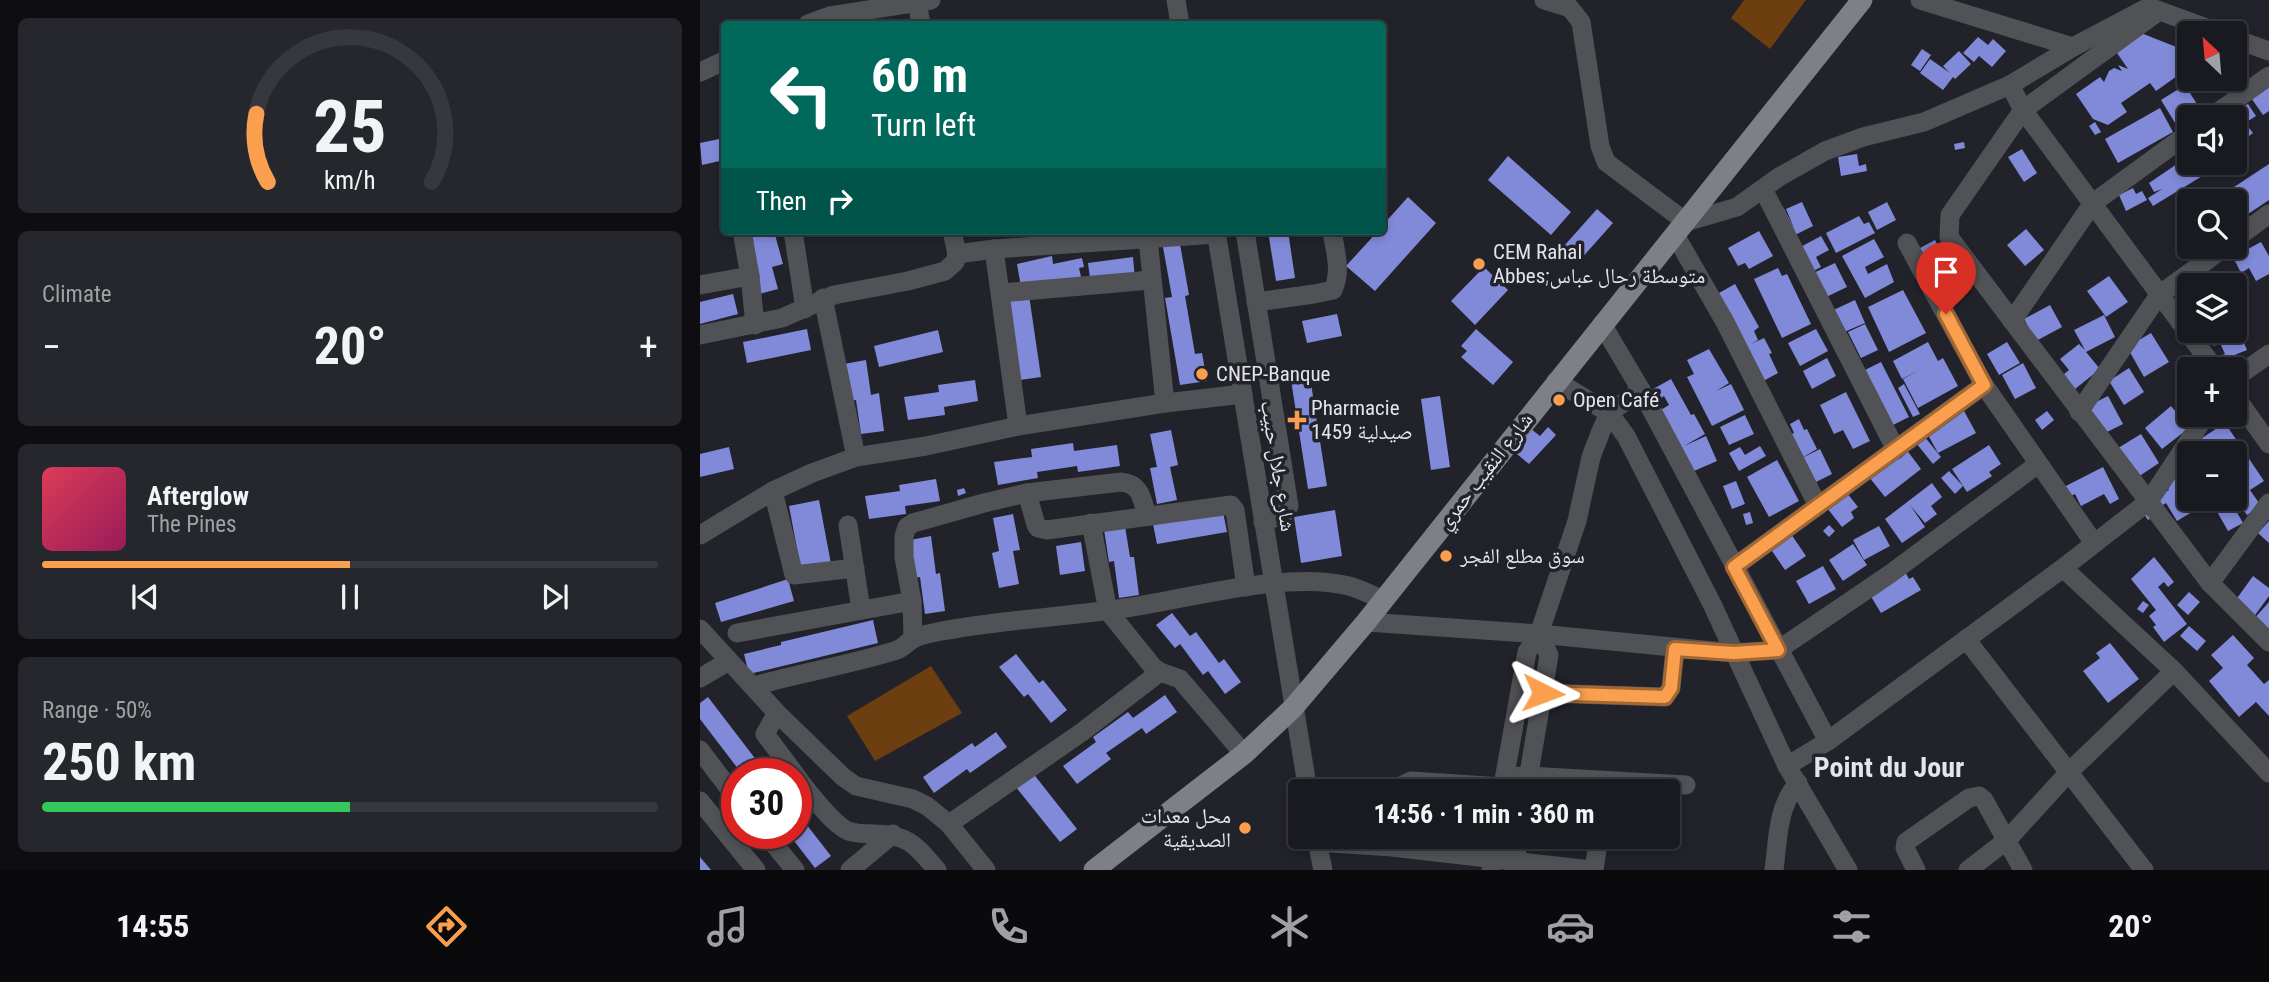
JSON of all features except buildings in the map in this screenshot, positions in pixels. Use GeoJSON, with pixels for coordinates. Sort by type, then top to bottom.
{"type":"FeatureCollection","features":[{"type":"Feature","properties":{"kind":"main road","name":"شارع النقيب حمري"},"geometry":{"type":"LineString","coordinates":[[1094,870],[1244,754],[1293,708],[1366,622],[1862,0]]}},
{"type":"Feature","properties":{"kind":"street"},"geometry":{"type":"LineString","coordinates":[[1176,0],[1180,21]]}},
{"type":"Feature","properties":{"kind":"street"},"geometry":{"type":"LineString","coordinates":[[1544,0],[1575,7],[1581,23],[1602,155],[1611,168],[1680,228],[1818,506]]}},
{"type":"Feature","properties":{"kind":"street"},"geometry":{"type":"LineString","coordinates":[[1920,0],[2073,47]]}},
{"type":"Feature","properties":{"kind":"street"},"geometry":{"type":"LineString","coordinates":[[812,21],[828,8],[924,1],[921,21]]}},
{"type":"Feature","properties":{"kind":"street"},"geometry":{"type":"LineString","coordinates":[[1680,228],[1731,210],[1825,151],[1863,137],[1923,122],[2011,85],[2073,47],[2157,6],[2192,21]]}},
{"type":"Feature","properties":{"kind":"street"},"geometry":{"type":"LineString","coordinates":[[2157,6],[2024,110],[1950,215],[1949,237],[2210,583],[2269,642]]}},
{"type":"Feature","properties":{"kind":"street"},"geometry":{"type":"LineString","coordinates":[[2247,43],[2269,51]]}},
{"type":"Feature","properties":{"kind":"street"},"geometry":{"type":"LineString","coordinates":[[700,72],[721,62]]}},
{"type":"Feature","properties":{"kind":"street"},"geometry":{"type":"LineString","coordinates":[[2228,105],[2269,76]]}},
{"type":"Feature","properties":{"kind":"street"},"geometry":{"type":"LineString","coordinates":[[2011,85],[2024,110],[2206,357]]}},
{"type":"Feature","properties":{"kind":"street"},"geometry":{"type":"LineString","coordinates":[[2012,321],[2093,203],[2177,142]]}},
{"type":"Feature","properties":{"kind":"street"},"geometry":{"type":"LineString","coordinates":[[1763,189],[1896,450]]}},
{"type":"Feature","properties":{"kind":"street"},"geometry":{"type":"LineString","coordinates":[[2247,230],[2269,214]]}},
{"type":"Feature","properties":{"kind":"street"},"geometry":{"type":"LineString","coordinates":[[742,235],[750,276],[755,325]]}},
{"type":"Feature","properties":{"kind":"street"},"geometry":{"type":"LineString","coordinates":[[794,235],[805,309]]}},
{"type":"Feature","properties":{"kind":"street"},"geometry":{"type":"LineString","coordinates":[[700,335],[782,318],[823,298],[945,271],[955,262],[957,254],[953,235]]}},
{"type":"Feature","properties":{"kind":"street"},"geometry":{"type":"LineString","coordinates":[[957,254],[1166,235]]}},
{"type":"Feature","properties":{"kind":"street","name":"شارع جلال حبيب"},"geometry":{"type":"LineString","coordinates":[[1217,235],[1306,779]]}},
{"type":"Feature","properties":{"kind":"street"},"geometry":{"type":"LineString","coordinates":[[1246,235],[1289,506],[1283,515],[1264,522]]}},
{"type":"Feature","properties":{"kind":"street"},"geometry":{"type":"LineString","coordinates":[[1256,302],[1333,289],[1338,268],[1333,235]]}},
{"type":"Feature","properties":{"kind":"street"},"geometry":{"type":"LineString","coordinates":[[1140,236],[1152,280],[1165,403]]}},
{"type":"Feature","properties":{"kind":"street"},"geometry":{"type":"LineString","coordinates":[[1907,243],[1984,385],[2094,543]]}},
{"type":"Feature","properties":{"kind":"street"},"geometry":{"type":"LineString","coordinates":[[994,249],[1018,426]]}},
{"type":"Feature","properties":{"kind":"street"},"geometry":{"type":"LineString","coordinates":[[2080,412],[2159,295],[2208,259]]}},
{"type":"Feature","properties":{"kind":"street"},"geometry":{"type":"LineString","coordinates":[[700,285],[750,276]]}},
{"type":"Feature","properties":{"kind":"street"},"geometry":{"type":"LineString","coordinates":[[1001,293],[1152,280]]}},
{"type":"Feature","properties":{"kind":"street"},"geometry":{"type":"LineString","coordinates":[[823,298],[856,457]]}},
{"type":"Feature","properties":{"kind":"street"},"geometry":{"type":"LineString","coordinates":[[1602,324],[1642,390],[1828,741]]}},
{"type":"Feature","properties":{"kind":"street"},"geometry":{"type":"LineString","coordinates":[[2247,370],[2269,354]]}},
{"type":"Feature","properties":{"kind":"street"},"geometry":{"type":"LineString","coordinates":[[1556,381],[1609,413],[1626,436],[1712,604],[1787,766],[1848,870]]}},
{"type":"Feature","properties":{"kind":"street"},"geometry":{"type":"LineString","coordinates":[[1734,567],[1984,385]]}},
{"type":"Feature","properties":{"kind":"street"},"geometry":{"type":"LineString","coordinates":[[1505,779],[1527,652],[1539,634],[1577,521],[1591,457],[1609,413],[1642,390]]}},
{"type":"Feature","properties":{"kind":"street"},"geometry":{"type":"LineString","coordinates":[[700,535],[772,491],[812,472],[856,457],[926,446],[1018,426],[1243,394]]}},
{"type":"Feature","properties":{"kind":"street"},"geometry":{"type":"LineString","coordinates":[[2247,413],[2269,443]]}},
{"type":"Feature","properties":{"kind":"street"},"geometry":{"type":"LineString","coordinates":[[1787,766],[1828,741],[2063,568],[2149,501],[2198,427]]}},
{"type":"Feature","properties":{"kind":"street"},"geometry":{"type":"LineString","coordinates":[[1366,622],[1539,634],[1675,649],[1734,653],[1778,650],[1890,573],[2039,464]]}},
{"type":"Feature","properties":{"kind":"street"},"geometry":{"type":"LineString","coordinates":[[913,639],[912,601],[904,557],[904,536],[913,523],[1027,493],[1128,483],[1138,488],[1147,516]]}},
{"type":"Feature","properties":{"kind":"street"},"geometry":{"type":"LineString","coordinates":[[772,491],[794,575],[855,568]]}},
{"type":"Feature","properties":{"kind":"street"},"geometry":{"type":"LineString","coordinates":[[1027,493],[1038,528],[1047,530],[1231,505],[1235,510],[1246,587]]}},
{"type":"Feature","properties":{"kind":"street"},"geometry":{"type":"LineString","coordinates":[[2210,583],[2269,503]]}},
{"type":"Feature","properties":{"kind":"street"},"geometry":{"type":"LineString","coordinates":[[1091,523],[1108,611],[1153,667],[1180,679],[1244,754]]}},
{"type":"Feature","properties":{"kind":"street"},"geometry":{"type":"LineString","coordinates":[[848,525],[861,610]]}},
{"type":"Feature","properties":{"kind":"street"},"geometry":{"type":"LineString","coordinates":[[2063,568],[2174,671],[2269,773]]}},
{"type":"Feature","properties":{"kind":"street"},"geometry":{"type":"LineString","coordinates":[[754,687],[903,648],[913,639],[941,631],[1018,619],[1108,611],[1274,583],[1333,584],[1351,587],[1383,600]]}},
{"type":"Feature","properties":{"kind":"street"},"geometry":{"type":"LineString","coordinates":[[737,633],[912,601]]}},
{"type":"Feature","properties":{"kind":"street"},"geometry":{"type":"LineString","coordinates":[[700,629],[777,713],[843,777],[856,786],[913,799],[927,806],[949,824],[986,870]]}},
{"type":"Feature","properties":{"kind":"street"},"geometry":{"type":"LineString","coordinates":[[1528,779],[1549,655],[1539,634]]}},
{"type":"Feature","properties":{"kind":"street"},"geometry":{"type":"LineString","coordinates":[[1966,639],[2144,870]]}},
{"type":"Feature","properties":{"kind":"street"},"geometry":{"type":"LineString","coordinates":[[1543,693],[1665,697],[1671,688],[1675,649]]}},
{"type":"Feature","properties":{"kind":"street"},"geometry":{"type":"LineString","coordinates":[[700,678],[729,661]]}},
{"type":"Feature","properties":{"kind":"street"},"geometry":{"type":"LineString","coordinates":[[1968,870],[2007,840],[2069,772],[2174,671]]}},
{"type":"Feature","properties":{"kind":"street"},"geometry":{"type":"LineString","coordinates":[[949,824],[1083,732],[1160,672]]}},
{"type":"Feature","properties":{"kind":"street"},"geometry":{"type":"LineString","coordinates":[[777,713],[765,734],[783,758]]}},
{"type":"Feature","properties":{"kind":"street"},"geometry":{"type":"LineString","coordinates":[[700,750],[721,777]]}},
{"type":"Feature","properties":{"kind":"street"},"geometry":{"type":"LineString","coordinates":[[1774,870],[1781,814],[1789,793],[1798,783]]}},
{"type":"Feature","properties":{"kind":"street"},"geometry":{"type":"LineString","coordinates":[[1680,785],[1686,785]]}},
{"type":"Feature","properties":{"kind":"street"},"geometry":{"type":"LineString","coordinates":[[812,794],[841,827],[858,834],[893,834],[913,842],[937,870]]}},
{"type":"Feature","properties":{"kind":"street"},"geometry":{"type":"LineString","coordinates":[[1916,870],[1905,848],[1906,842],[1974,796],[1984,800],[2024,870]]}},
{"type":"Feature","properties":{"kind":"street"},"geometry":{"type":"LineString","coordinates":[[721,798],[701,805],[756,870]]}},
{"type":"Feature","properties":{"kind":"street"},"geometry":{"type":"LineString","coordinates":[[850,870],[893,834]]}},
{"type":"Feature","properties":{"kind":"street"},"geometry":{"type":"LineString","coordinates":[[778,849],[794,870]]}},
{"type":"Feature","properties":{"kind":"street"},"geometry":{"type":"LineString","coordinates":[[1319,849],[1323,870]]}},
{"type":"Feature","properties":{"kind":"street"},"geometry":{"type":"LineString","coordinates":[[1454,849],[1491,864],[1592,870],[1596,849]]}},
{"type":"Feature","properties":{"kind":"shaded area"},"geometry":{"type":"Polygon","coordinates":[[[1744,0],[1806,0],[1770,49],[1731,18],[1744,0]]]}},
{"type":"Feature","properties":{"kind":"shaded area"},"geometry":{"type":"Polygon","coordinates":[[[931,666],[962,713],[875,761],[847,716],[931,666]]]}},
{"type":"Feature","properties":{"kind":"place","name":"CEM Rahal Abbes;متوسطة رحال عباس"},"geometry":{"type":"Point","coordinates":[1479,264]}},
{"type":"Feature","properties":{"kind":"place","name":"CNEP-Banque"},"geometry":{"type":"Point","coordinates":[1202,374]}},
{"type":"Feature","properties":{"kind":"place","name":"Open Café"},"geometry":{"type":"Point","coordinates":[1559,400]}},
{"type":"Feature","properties":{"kind":"place","name":"Pharmacie 1459 صيدلية"},"geometry":{"type":"Point","coordinates":[1297,420]}},
{"type":"Feature","properties":{"kind":"place","name":"سوق مطلع الفجر"},"geometry":{"type":"Point","coordinates":[1446,556]}},
{"type":"Feature","properties":{"kind":"place","name":"محل معدات الصديقية"},"geometry":{"type":"Point","coordinates":[1245,828]}},
{"type":"Feature","properties":{"kind":"district","name":"Point du Jour"},"geometry":{"type":"Point","coordinates":[1889,767]}},
{"type":"Feature","properties":{"kind":"route"},"geometry":{"type":"LineString","coordinates":[[1543,693],[1665,697],[1671,688],[1675,649],[1734,653],[1778,650],[1734,567],[1984,385],[1946,314]]}}]}
